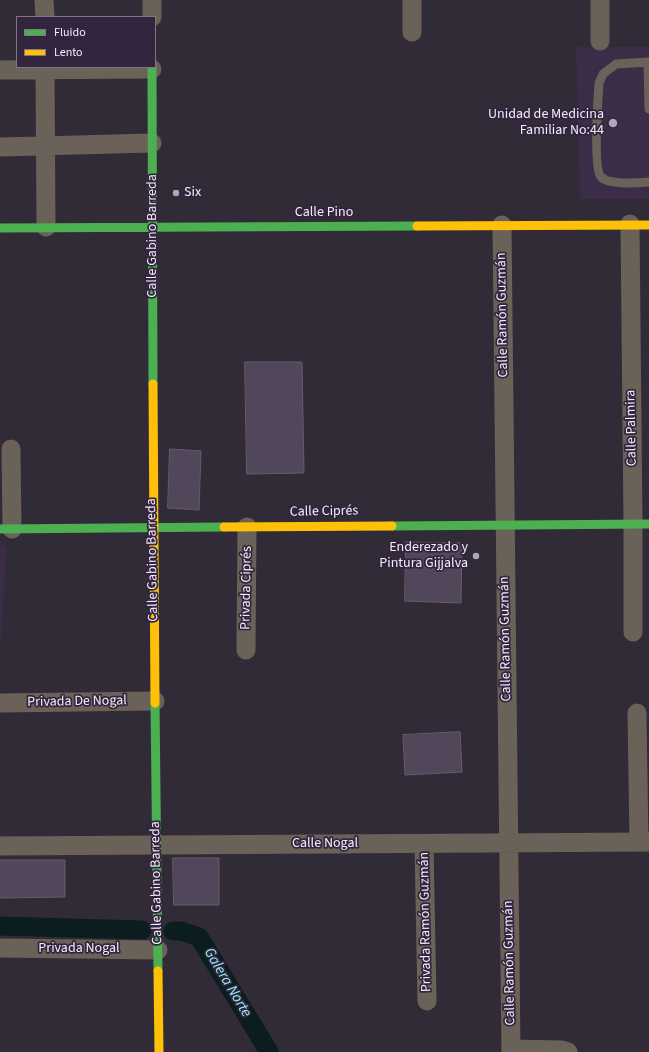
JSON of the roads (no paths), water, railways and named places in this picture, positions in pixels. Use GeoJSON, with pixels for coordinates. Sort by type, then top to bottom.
{"type":"FeatureCollection","features":[{"type":"Feature","properties":{"kind":"street"},"geometry":{"type":"LineString","coordinates":[[44,0],[44,16]]}},
{"type":"Feature","properties":{"kind":"street"},"geometry":{"type":"LineString","coordinates":[[152,0],[152,16]]}},
{"type":"Feature","properties":{"kind":"street"},"geometry":{"type":"LineString","coordinates":[[412,0],[412,32]]}},
{"type":"Feature","properties":{"kind":"street"},"geometry":{"type":"LineString","coordinates":[[600,0],[600,41]]}},
{"type":"Feature","properties":{"kind":"street"},"geometry":{"type":"LineString","coordinates":[[45,68],[46,227]]}},
{"type":"Feature","properties":{"kind":"street"},"geometry":{"type":"LineString","coordinates":[[0,70],[45,68],[152,68]]}},
{"type":"Feature","properties":{"kind":"street","name":"Calle Gabino Barreda"},"geometry":{"type":"LineString","coordinates":[[152,68],[153,528],[159,1052]]}},
{"type":"Feature","properties":{"kind":"street"},"geometry":{"type":"LineString","coordinates":[[0,147],[152,143]]}},
{"type":"Feature","properties":{"kind":"street","name":"Calle Palmira"},"geometry":{"type":"LineString","coordinates":[[630,224],[641,524],[633,632]]}},
{"type":"Feature","properties":{"kind":"street","name":"Calle Ramón Guzmán"},"geometry":{"type":"LineString","coordinates":[[502,225],[511,1050]]}},
{"type":"Feature","properties":{"kind":"street","name":"Calle Pino"},"geometry":{"type":"LineString","coordinates":[[0,228],[649,225]]}},
{"type":"Feature","properties":{"kind":"street"},"geometry":{"type":"LineString","coordinates":[[6,529],[11,449]]}},
{"type":"Feature","properties":{"kind":"street","name":"Calle Ciprés"},"geometry":{"type":"LineString","coordinates":[[6,529],[641,524]]}},
{"type":"Feature","properties":{"kind":"street","name":"Privada Ciprés"},"geometry":{"type":"LineString","coordinates":[[246,650],[247,527]]}},
{"type":"Feature","properties":{"kind":"street","name":"Privada De Nogal"},"geometry":{"type":"LineString","coordinates":[[0,703],[155,701]]}},
{"type":"Feature","properties":{"kind":"street"},"geometry":{"type":"LineString","coordinates":[[638,712],[644,842]]}},
{"type":"Feature","properties":{"kind":"street","name":"Calle Nogal"},"geometry":{"type":"LineString","coordinates":[[0,846],[644,842]]}},
{"type":"Feature","properties":{"kind":"street","name":"Privada Ramón Guzmán"},"geometry":{"type":"LineString","coordinates":[[424,844],[427,1001]]}},
{"type":"Feature","properties":{"kind":"street","name":"Privada Nogal"},"geometry":{"type":"LineString","coordinates":[[0,948],[158,950]]}},
{"type":"Feature","properties":{"kind":"street"},"geometry":{"type":"LineString","coordinates":[[511,1050],[562,1050],[568,1052]]}},
{"type":"Feature","properties":{"kind":"lane"},"geometry":{"type":"LineString","coordinates":[[649,109],[648,61],[616,64],[603,74],[599,83],[596,155],[600,177],[619,183],[637,184],[649,182]]}},
{"type":"Feature","properties":{"kind":"waterway","name":"Galera Norte"},"geometry":{"type":"LineString","coordinates":[[0,926],[142,930]]}},
{"type":"Feature","properties":{"kind":"waterway","name":"Galera Norte"},"geometry":{"type":"LineString","coordinates":[[173,931],[181,931],[199,937],[269,1052]]}},
{"type":"Feature","properties":{"kind":"place","name":"Unidad de Medicina Familiar No:44"},"geometry":{"type":"Point","coordinates":[613,123]}},
{"type":"Feature","properties":{"kind":"place","name":"Six"},"geometry":{"type":"Point","coordinates":[176,193]}},
{"type":"Feature","properties":{"kind":"place","name":"Enderezado y Pintura Gijjalva"},"geometry":{"type":"Point","coordinates":[476,556]}}]}
